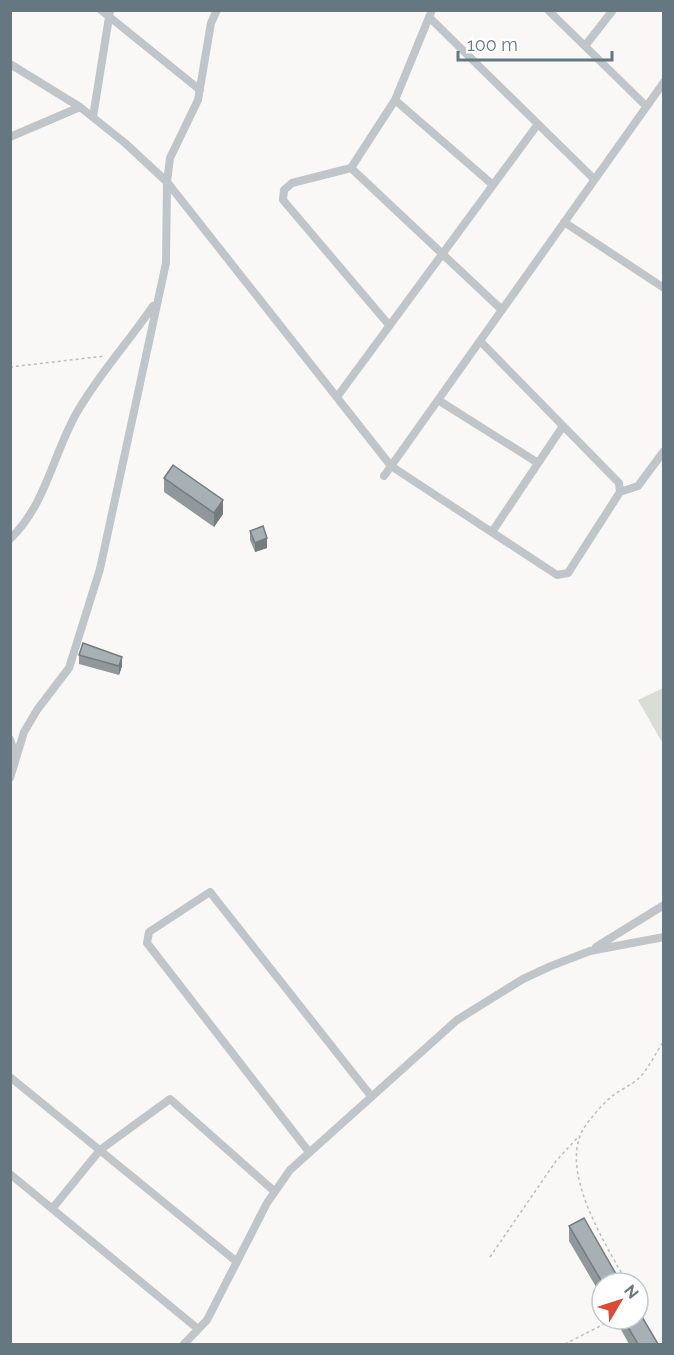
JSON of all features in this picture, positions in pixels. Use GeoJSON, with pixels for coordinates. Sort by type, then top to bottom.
{"type":"FeatureCollection","features":[{"type":"Feature","properties":{"kind":"street"},"geometry":{"type":"LineString","coordinates":[[10,778],[24,732],[37,710],[69,668],[100,569],[123,468],[155,304],[166,264],[167,182],[170,158],[198,100],[211,23],[217,10]]}},
{"type":"Feature","properties":{"kind":"street"},"geometry":{"type":"LineString","coordinates":[[548,10],[646,106]]}},
{"type":"Feature","properties":{"kind":"street"},"geometry":{"type":"LineString","coordinates":[[585,46],[613,10]]}},
{"type":"Feature","properties":{"kind":"street"},"geometry":{"type":"LineString","coordinates":[[107,12],[200,90]]}},
{"type":"Feature","properties":{"kind":"street"},"geometry":{"type":"LineString","coordinates":[[93,117],[107,12]]}},
{"type":"Feature","properties":{"kind":"street"},"geometry":{"type":"LineString","coordinates":[[389,325],[283,200],[284,190],[292,183],[351,168],[395,100],[431,14],[594,179]]}},
{"type":"Feature","properties":{"kind":"street"},"geometry":{"type":"LineString","coordinates":[[10,64],[80,107],[126,142],[167,182],[391,466],[557,575],[568,573],[620,492],[638,486],[663,451]]}},
{"type":"Feature","properties":{"kind":"street"},"geometry":{"type":"LineString","coordinates":[[384,476],[663,82]]}},
{"type":"Feature","properties":{"kind":"street"},"geometry":{"type":"LineString","coordinates":[[395,100],[493,185]]}},
{"type":"Feature","properties":{"kind":"street"},"geometry":{"type":"LineString","coordinates":[[10,137],[80,107]]}},
{"type":"Feature","properties":{"kind":"street"},"geometry":{"type":"LineString","coordinates":[[336,397],[538,124]]}},
{"type":"Feature","properties":{"kind":"street"},"geometry":{"type":"LineString","coordinates":[[351,168],[502,310]]}},
{"type":"Feature","properties":{"kind":"street"},"geometry":{"type":"LineString","coordinates":[[564,222],[663,288]]}},
{"type":"Feature","properties":{"kind":"street"},"geometry":{"type":"LineString","coordinates":[[10,539],[32,514],[74,417],[105,368],[117,356],[155,304]]}},
{"type":"Feature","properties":{"kind":"street"},"geometry":{"type":"LineString","coordinates":[[480,341],[619,483],[620,492]]}},
{"type":"Feature","properties":{"kind":"street"},"geometry":{"type":"LineString","coordinates":[[438,400],[538,463]]}},
{"type":"Feature","properties":{"kind":"street"},"geometry":{"type":"LineString","coordinates":[[492,532],[563,426]]}},
{"type":"Feature","properties":{"kind":"street"},"geometry":{"type":"LineString","coordinates":[[10,739],[16,757]]}},
{"type":"Feature","properties":{"kind":"street"},"geometry":{"type":"LineString","coordinates":[[309,1152],[147,943],[149,932],[210,892],[371,1096]]}},
{"type":"Feature","properties":{"kind":"street"},"geometry":{"type":"LineString","coordinates":[[184,1344],[207,1320],[274,1191],[309,1152],[457,1020],[523,979],[590,951],[663,905]]}},
{"type":"Feature","properties":{"kind":"street"},"geometry":{"type":"LineString","coordinates":[[590,951],[663,937]]}},
{"type":"Feature","properties":{"kind":"street"},"geometry":{"type":"LineString","coordinates":[[10,1077],[237,1262]]}},
{"type":"Feature","properties":{"kind":"street"},"geometry":{"type":"LineString","coordinates":[[52,1209],[100,1150],[170,1099],[274,1191]]}},
{"type":"Feature","properties":{"kind":"street"},"geometry":{"type":"LineString","coordinates":[[10,1174],[198,1329]]}},
{"type":"Feature","properties":{"kind":"path"},"geometry":{"type":"LineString","coordinates":[[10,367],[53,360],[117,356]]}},
{"type":"Feature","properties":{"kind":"path"},"geometry":{"type":"LineString","coordinates":[[490,1257],[556,1161],[610,1098],[638,1079],[663,1041]]}},
{"type":"Feature","properties":{"kind":"path"},"geometry":{"type":"LineString","coordinates":[[579,1135],[577,1165],[587,1208],[621,1271]]}},
{"type":"Feature","properties":{"kind":"path"},"geometry":{"type":"LineString","coordinates":[[565,1344],[590,1331]]}},
{"type":"Feature","properties":{"kind":"shaded area"},"geometry":{"type":"Polygon","coordinates":[[[663,688],[663,744],[638,700],[663,688]]]}},
{"type":"Feature","properties":{"kind":"building"},"geometry":{"type":"Polygon","coordinates":[[[173,465],[223,500],[214,513],[164,478],[173,465]]]}},
{"type":"Feature","properties":{"kind":"building"},"geometry":{"type":"Polygon","coordinates":[[[263,526],[267,538],[255,543],[250,531],[263,526]]]}},
{"type":"Feature","properties":{"kind":"building"},"geometry":{"type":"Polygon","coordinates":[[[83,643],[122,657],[119,666],[79,655],[83,643]]]}},
{"type":"Feature","properties":{"kind":"building"},"geometry":{"type":"Polygon","coordinates":[[[584,1218],[614,1271],[596,1271],[569,1226],[584,1218]]]}},
{"type":"Feature","properties":{"kind":"building"},"geometry":{"type":"Polygon","coordinates":[[[650,1330],[658,1344],[638,1344],[630,1331],[650,1330]]]}}]}
